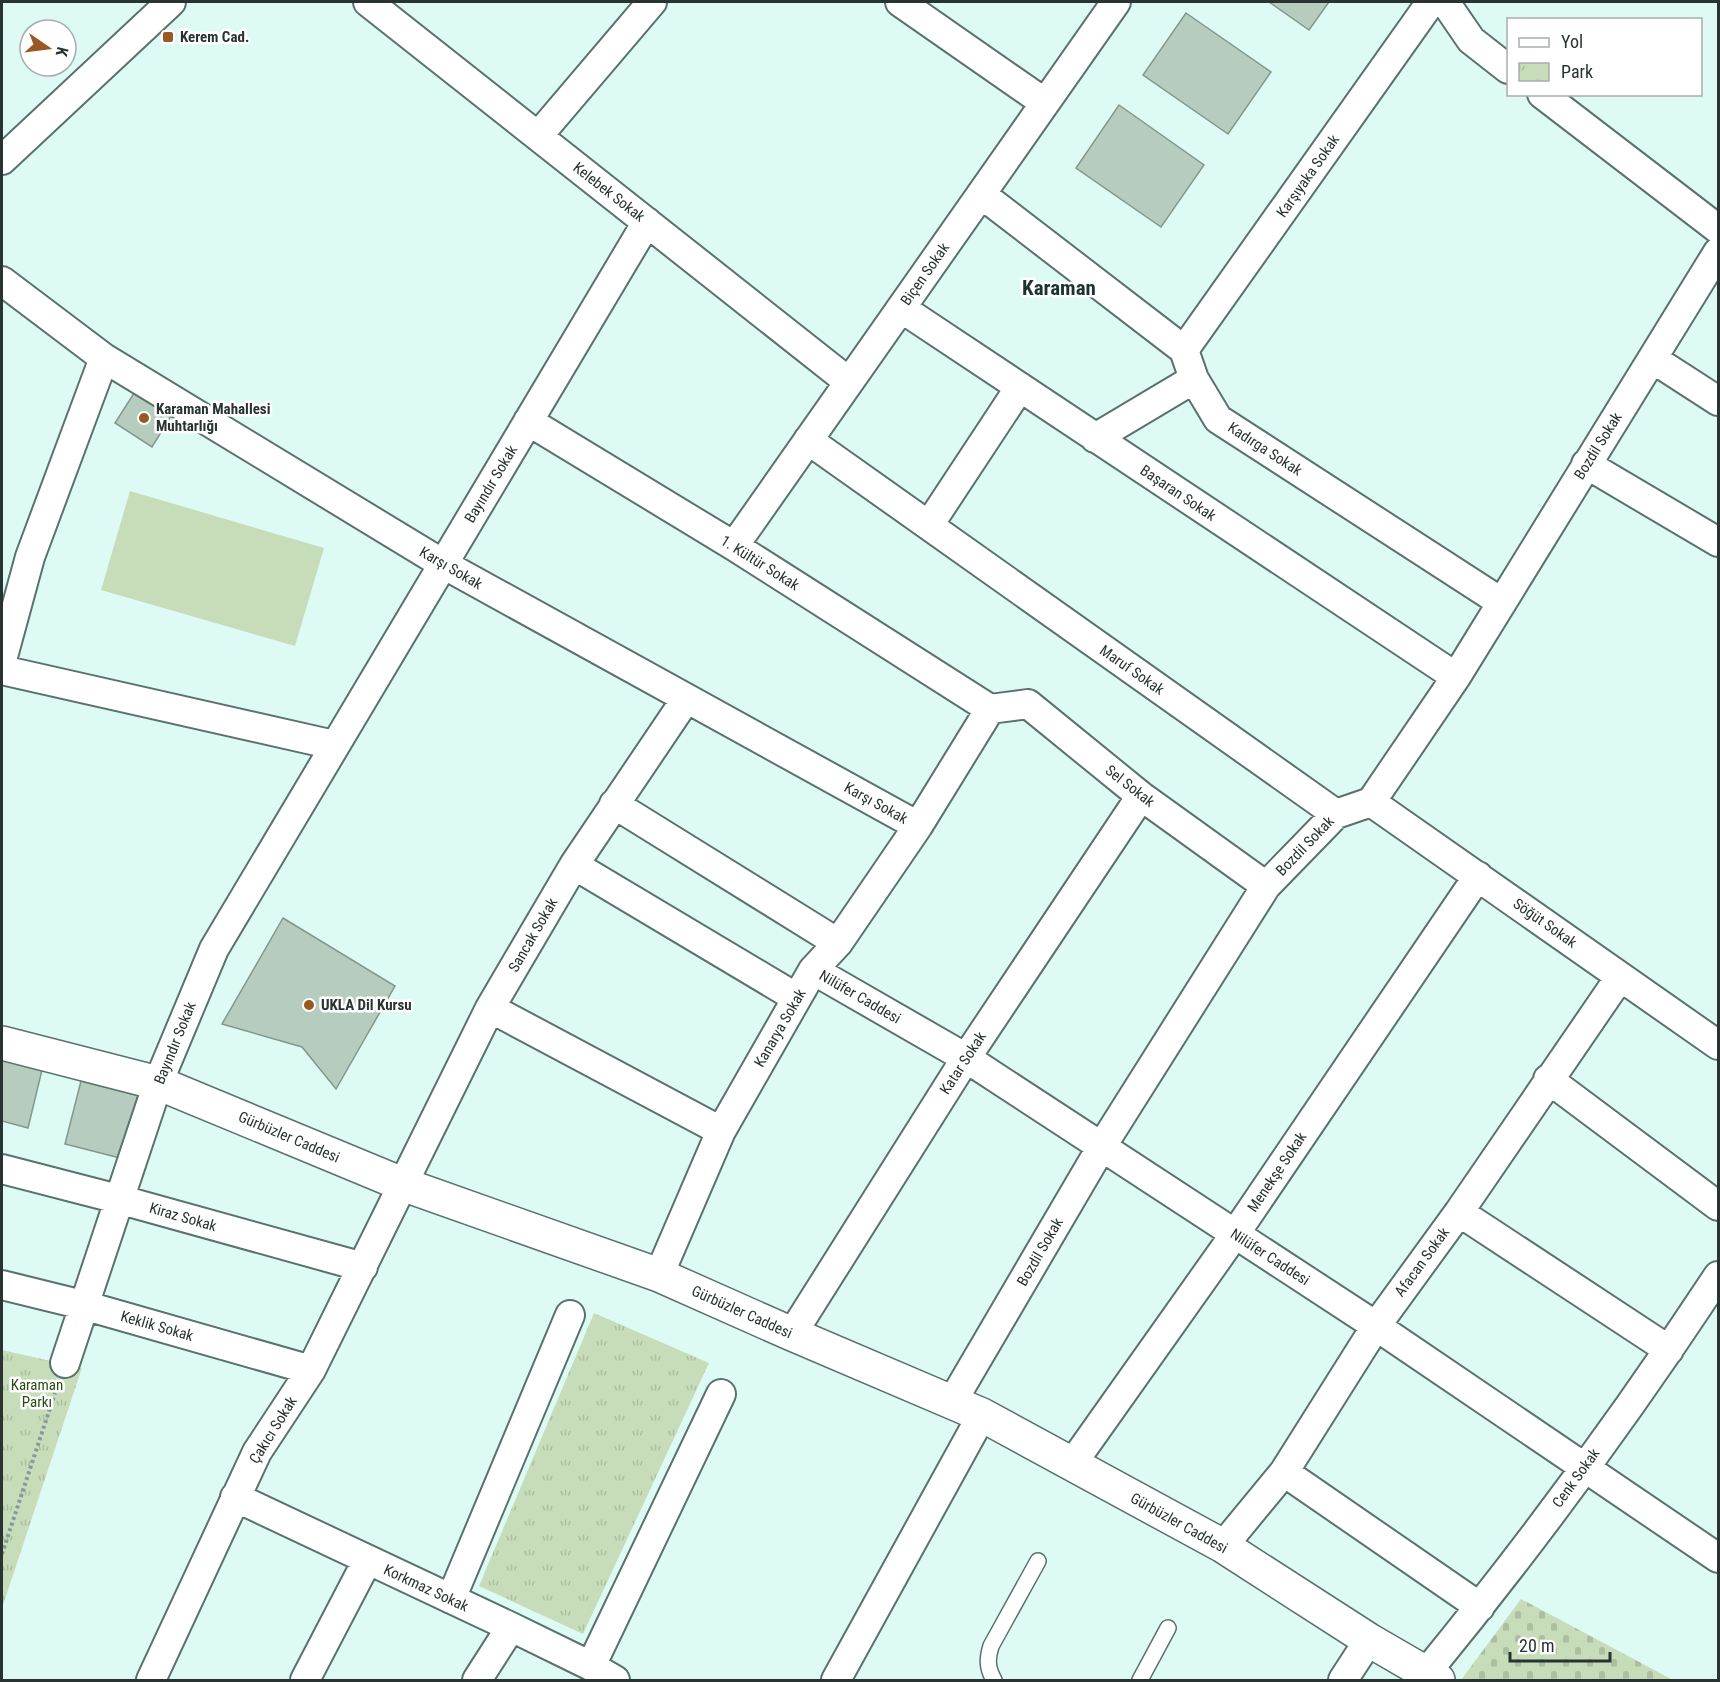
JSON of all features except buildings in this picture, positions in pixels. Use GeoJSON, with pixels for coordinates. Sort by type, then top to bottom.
{"type":"FeatureCollection","features":[{"type":"Feature","properties":{"kind":"street"},"geometry":{"type":"LineString","coordinates":[[2,160],[171,2]]}},
{"type":"Feature","properties":{"kind":"street","name":"Kelebek Sokak"},"geometry":{"type":"LineString","coordinates":[[368,2],[849,382]]}},
{"type":"Feature","properties":{"kind":"street"},"geometry":{"type":"LineString","coordinates":[[538,136],[652,2]]}},
{"type":"Feature","properties":{"kind":"street"},"geometry":{"type":"LineString","coordinates":[[900,2],[1045,103]]}},
{"type":"Feature","properties":{"kind":"street","name":"Biçen Sokak"},"geometry":{"type":"LineString","coordinates":[[734,546],[1116,2]]}},
{"type":"Feature","properties":{"kind":"street","name":"Karşıyaka Sokak"},"geometry":{"type":"LineString","coordinates":[[1184,350],[1431,2]]}},
{"type":"Feature","properties":{"kind":"street"},"geometry":{"type":"LineString","coordinates":[[1445,2],[1471,40],[1507,67]]}},
{"type":"Feature","properties":{"kind":"street"},"geometry":{"type":"LineString","coordinates":[[1545,96],[1719,229]]}},
{"type":"Feature","properties":{"kind":"street"},"geometry":{"type":"LineString","coordinates":[[981,194],[1184,350]]}},
{"type":"Feature","properties":{"kind":"street","name":"Bayındır Sokak"},"geometry":{"type":"LineString","coordinates":[[65,1364],[158,1083],[214,949],[647,222]]}},
{"type":"Feature","properties":{"kind":"street","name":"Bozdil Sokak"},"geometry":{"type":"LineString","coordinates":[[952,1402],[1102,1146],[1266,886],[1336,814],[1371,802],[1456,677],[1719,252]]}},
{"type":"Feature","properties":{"kind":"street","name":"Karşı Sokak"},"geometry":{"type":"LineString","coordinates":[[2,281],[104,358],[443,564],[918,826]]}},
{"type":"Feature","properties":{"kind":"street","name":"Başaran Sokak"},"geometry":{"type":"LineString","coordinates":[[901,308],[1456,677]]}},
{"type":"Feature","properties":{"kind":"street","name":"Kadırga Sokak"},"geometry":{"type":"LineString","coordinates":[[1184,350],[1194,379],[1218,419],[1501,602]]}},
{"type":"Feature","properties":{"kind":"street"},"geometry":{"type":"LineString","coordinates":[[2,660],[30,557],[104,358]]}},
{"type":"Feature","properties":{"kind":"street"},"geometry":{"type":"LineString","coordinates":[[1653,359],[1719,401]]}},
{"type":"Feature","properties":{"kind":"street"},"geometry":{"type":"LineString","coordinates":[[1095,438],[1194,379]]}},
{"type":"Feature","properties":{"kind":"street"},"geometry":{"type":"LineString","coordinates":[[929,525],[1020,387]]}},
{"type":"Feature","properties":{"kind":"street","name":"1. Kültür Sokak"},"geometry":{"type":"LineString","coordinates":[[528,421],[734,546],[990,709]]}},
{"type":"Feature","properties":{"kind":"street","name":"Maruf Sokak"},"geometry":{"type":"LineString","coordinates":[[808,440],[1336,814]]}},
{"type":"Feature","properties":{"kind":"street"},"geometry":{"type":"LineString","coordinates":[[1586,464],[1719,542]]}},
{"type":"Feature","properties":{"kind":"street"},"geometry":{"type":"LineString","coordinates":[[2,670],[334,745]]}},
{"type":"Feature","properties":{"kind":"street","name":"Sancak Sokak"},"geometry":{"type":"LineString","coordinates":[[402,1184],[490,1008],[574,865],[686,699]]}},
{"type":"Feature","properties":{"kind":"street","name":"Sel Sokak"},"geometry":{"type":"LineString","coordinates":[[990,709],[1028,704],[1141,796],[1266,886]]}},
{"type":"Feature","properties":{"kind":"street","name":"Kanarya Sokak"},"geometry":{"type":"LineString","coordinates":[[659,1275],[721,1131],[813,969],[838,943],[918,826],[990,709]]}},
{"type":"Feature","properties":{"kind":"street","name":"Katar Sokak"},"geometry":{"type":"LineString","coordinates":[[792,1334],[966,1058],[1141,796]]}},
{"type":"Feature","properties":{"kind":"street","name":"Söğüt Sokak"},"geometry":{"type":"LineString","coordinates":[[1371,802],[1719,1045]]}},
{"type":"Feature","properties":{"kind":"street"},"geometry":{"type":"LineString","coordinates":[[614,804],[838,943]]}},
{"type":"Feature","properties":{"kind":"street"},"geometry":{"type":"LineString","coordinates":[[574,865],[797,998]]}},
{"type":"Feature","properties":{"kind":"street","name":"Menekşe Sokak"},"geometry":{"type":"LineString","coordinates":[[1072,1464],[1235,1234],[1478,876]]}},
{"type":"Feature","properties":{"kind":"street","name":"Nilüfer Caddesi"},"geometry":{"type":"LineString","coordinates":[[813,969],[966,1058],[1102,1146],[1376,1326],[1718,1557]]}},
{"type":"Feature","properties":{"kind":"street","name":"Afacan Sokak"},"geometry":{"type":"LineString","coordinates":[[1223,1546],[1284,1472],[1376,1326],[1459,1212],[1620,976]]}},
{"type":"Feature","properties":{"kind":"street"},"geometry":{"type":"LineString","coordinates":[[490,1008],[721,1131]]}},
{"type":"Feature","properties":{"kind":"street","name":"Gürbüzler Caddesi"},"geometry":{"type":"LineString","coordinates":[[2,1043],[158,1083],[402,1184],[659,1275],[982,1415],[1223,1546],[1369,1640],[1432,1677]]}},
{"type":"Feature","properties":{"kind":"street"},"geometry":{"type":"LineString","coordinates":[[1548,1079],[1719,1206]]}},
{"type":"Feature","properties":{"kind":"street","name":"Kiraz Sokak"},"geometry":{"type":"LineString","coordinates":[[2,1169],[363,1267]]}},
{"type":"Feature","properties":{"kind":"street","name":"Çakıcı Sokak"},"geometry":{"type":"LineString","coordinates":[[151,1680],[257,1452],[311,1370],[402,1184]]}},
{"type":"Feature","properties":{"kind":"street"},"geometry":{"type":"LineString","coordinates":[[1459,1212],[1669,1350]]}},
{"type":"Feature","properties":{"kind":"street","name":"Cenk Sokak"},"geometry":{"type":"LineString","coordinates":[[1432,1677],[1480,1607],[1669,1350],[1719,1276]]}},
{"type":"Feature","properties":{"kind":"street","name":"Keklik Sokak"},"geometry":{"type":"LineString","coordinates":[[2,1285],[83,1305],[311,1370]]}},
{"type":"Feature","properties":{"kind":"street"},"geometry":{"type":"LineString","coordinates":[[451,1599],[570,1315]]}},
{"type":"Feature","properties":{"kind":"street"},"geometry":{"type":"LineString","coordinates":[[591,1666],[721,1394]]}},
{"type":"Feature","properties":{"kind":"street"},"geometry":{"type":"LineString","coordinates":[[836,1680],[982,1415]]}},
{"type":"Feature","properties":{"kind":"street"},"geometry":{"type":"LineString","coordinates":[[1284,1472],[1480,1607]]}},
{"type":"Feature","properties":{"kind":"street","name":"Korkmaz Sokak"},"geometry":{"type":"LineString","coordinates":[[235,1497],[511,1627],[615,1680]]}},
{"type":"Feature","properties":{"kind":"street"},"geometry":{"type":"LineString","coordinates":[[304,1680],[367,1561]]}},
{"type":"Feature","properties":{"kind":"street"},"geometry":{"type":"LineString","coordinates":[[477,1680],[511,1627]]}},
{"type":"Feature","properties":{"kind":"street"},"geometry":{"type":"LineString","coordinates":[[1342,1680],[1369,1640]]}},
{"type":"Feature","properties":{"kind":"lane"},"geometry":{"type":"LineString","coordinates":[[994,1680],[987,1659],[991,1646],[1038,1561]]}},
{"type":"Feature","properties":{"kind":"lane"},"geometry":{"type":"LineString","coordinates":[[1140,1680],[1168,1628]]}},
{"type":"Feature","properties":{"kind":"path"},"geometry":{"type":"LineString","coordinates":[[2,1554],[65,1364]]}},
{"type":"Feature","properties":{"kind":"green space"},"geometry":{"type":"Polygon","coordinates":[[[130,491],[324,548],[295,646],[101,590],[130,491]]]}},
{"type":"Feature","properties":{"kind":"green space"},"geometry":{"type":"Polygon","coordinates":[[[594,1313],[709,1363],[583,1634],[479,1586],[594,1313]]]}},
{"type":"Feature","properties":{"kind":"green space","name":"Karaman Parkı"},"geometry":{"type":"Polygon","coordinates":[[[2,1350],[82,1368],[2,1608],[2,1350]]]}},
{"type":"Feature","properties":{"kind":"green space"},"geometry":{"type":"Polygon","coordinates":[[[1521,1599],[1673,1680],[1461,1680],[1521,1599]]]}},
{"type":"Feature","properties":{"kind":"place","name":"Kerem Cad."},"geometry":{"type":"Point","coordinates":[168,37]}},
{"type":"Feature","properties":{"kind":"place","name":"Karaman Mahallesi Muhtarlığı"},"geometry":{"type":"Point","coordinates":[144,418]}},
{"type":"Feature","properties":{"kind":"place","name":"UKLA Dil Kursu"},"geometry":{"type":"Point","coordinates":[309,1005]}},
{"type":"Feature","properties":{"kind":"district","name":"Karaman"},"geometry":{"type":"Point","coordinates":[1059,288]}}]}
